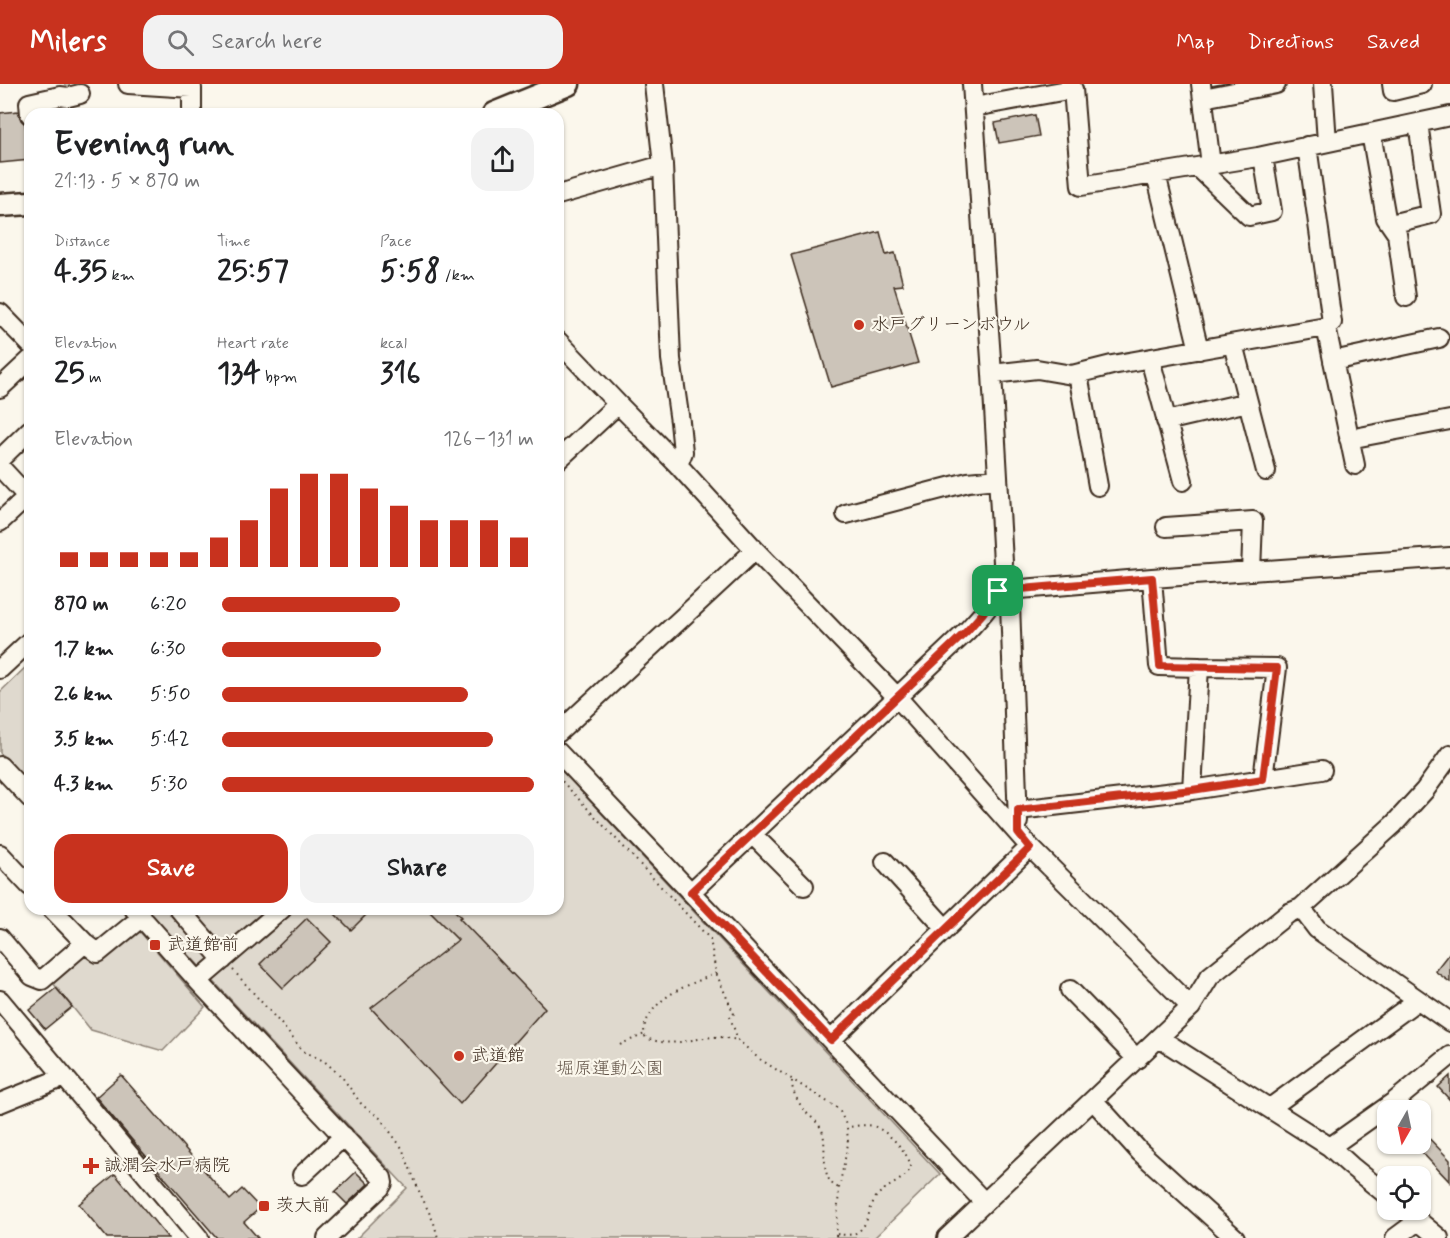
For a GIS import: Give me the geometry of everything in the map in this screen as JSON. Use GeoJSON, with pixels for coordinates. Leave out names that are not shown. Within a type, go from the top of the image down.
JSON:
{"type":"FeatureCollection","features":[{"type":"Feature","properties":{"kind":"main road"},"geometry":{"type":"LineString","coordinates":[[509,108],[568,84]]}},
{"type":"Feature","properties":{"kind":"main road"},"geometry":{"type":"LineString","coordinates":[[0,205],[24,203]]}},
{"type":"Feature","properties":{"kind":"street"},"geometry":{"type":"LineString","coordinates":[[128,84],[192,87],[192,108]]}},
{"type":"Feature","properties":{"kind":"street"},"geometry":{"type":"LineString","coordinates":[[654,84],[663,165],[671,359],[682,452],[678,465]]}},
{"type":"Feature","properties":{"kind":"street"},"geometry":{"type":"LineString","coordinates":[[691,892],[967,631],[998,591],[1003,562],[972,84]]}},
{"type":"Feature","properties":{"kind":"street"},"geometry":{"type":"LineString","coordinates":[[1263,156],[1272,211],[1249,216],[1205,166],[1202,91],[1276,84]]}},
{"type":"Feature","properties":{"kind":"street"},"geometry":{"type":"LineString","coordinates":[[1323,84],[1327,142]]}},
{"type":"Feature","properties":{"kind":"street"},"geometry":{"type":"LineString","coordinates":[[1392,84],[1393,91],[1422,84]]}},
{"type":"Feature","properties":{"kind":"street"},"geometry":{"type":"LineString","coordinates":[[974,107],[1073,89],[1081,186],[1263,156],[1450,116]]}},
{"type":"Feature","properties":{"kind":"street"},"geometry":{"type":"LineString","coordinates":[[29,108],[29,104],[58,90],[68,97],[80,94]]}},
{"type":"Feature","properties":{"kind":"street"},"geometry":{"type":"LineString","coordinates":[[1391,224],[1431,213],[1418,123]]}},
{"type":"Feature","properties":{"kind":"street"},"geometry":{"type":"LineString","coordinates":[[1371,133],[1386,218],[1397,234],[1407,297]]}},
{"type":"Feature","properties":{"kind":"street"},"geometry":{"type":"LineString","coordinates":[[992,374],[1037,369],[1072,375],[1112,365],[1326,327],[1332,322],[1307,146]]}},
{"type":"Feature","properties":{"kind":"street"},"geometry":{"type":"LineString","coordinates":[[564,193],[663,165]]}},
{"type":"Feature","properties":{"kind":"street"},"geometry":{"type":"LineString","coordinates":[[1156,174],[1199,350]]}},
{"type":"Feature","properties":{"kind":"street"},"geometry":{"type":"LineString","coordinates":[[0,314],[24,338]]}},
{"type":"Feature","properties":{"kind":"street"},"geometry":{"type":"LineString","coordinates":[[1326,327],[1355,465]]}},
{"type":"Feature","properties":{"kind":"street"},"geometry":{"type":"LineString","coordinates":[[1333,361],[1439,338]]}},
{"type":"Feature","properties":{"kind":"street"},"geometry":{"type":"LineString","coordinates":[[1233,344],[1266,471]]}},
{"type":"Feature","properties":{"kind":"street"},"geometry":{"type":"LineString","coordinates":[[564,347],[897,697],[1030,848],[1191,1007]]}},
{"type":"Feature","properties":{"kind":"street"},"geometry":{"type":"LineString","coordinates":[[1150,358],[1182,482]]}},
{"type":"Feature","properties":{"kind":"street"},"geometry":{"type":"LineString","coordinates":[[0,388],[24,366]]}},
{"type":"Feature","properties":{"kind":"street"},"geometry":{"type":"LineString","coordinates":[[1078,374],[1098,486]]}},
{"type":"Feature","properties":{"kind":"street"},"geometry":{"type":"LineString","coordinates":[[1166,421],[1248,402]]}},
{"type":"Feature","properties":{"kind":"street"},"geometry":{"type":"LineString","coordinates":[[564,454],[618,404]]}},
{"type":"Feature","properties":{"kind":"street"},"geometry":{"type":"LineString","coordinates":[[1350,439],[1450,420]]}},
{"type":"Feature","properties":{"kind":"street"},"geometry":{"type":"LineString","coordinates":[[0,459],[24,436]]}},
{"type":"Feature","properties":{"kind":"street"},"geometry":{"type":"LineString","coordinates":[[0,467],[24,490]]}},
{"type":"Feature","properties":{"kind":"street"},"geometry":{"type":"LineString","coordinates":[[846,514],[968,482],[998,479]]}},
{"type":"Feature","properties":{"kind":"street"},"geometry":{"type":"LineString","coordinates":[[0,522],[24,500]]}},
{"type":"Feature","properties":{"kind":"street"},"geometry":{"type":"LineString","coordinates":[[1166,527],[1253,521],[1251,571]]}},
{"type":"Feature","properties":{"kind":"street"},"geometry":{"type":"LineString","coordinates":[[564,727],[755,550]]}},
{"type":"Feature","properties":{"kind":"street"},"geometry":{"type":"LineString","coordinates":[[998,591],[1450,556]]}},
{"type":"Feature","properties":{"kind":"street"},"geometry":{"type":"LineString","coordinates":[[1152,578],[1160,666],[1277,668],[1263,779]]}},
{"type":"Feature","properties":{"kind":"street"},"geometry":{"type":"LineString","coordinates":[[998,591],[1010,604],[1018,833]]}},
{"type":"Feature","properties":{"kind":"street"},"geometry":{"type":"LineString","coordinates":[[0,669],[24,647]]}},
{"type":"Feature","properties":{"kind":"street"},"geometry":{"type":"LineString","coordinates":[[1192,790],[1199,667]]}},
{"type":"Feature","properties":{"kind":"street"},"geometry":{"type":"LineString","coordinates":[[947,1238],[1191,1007],[1210,976],[1289,913],[1301,908],[1394,824],[1425,790],[1450,756]]}},
{"type":"Feature","properties":{"kind":"street"},"geometry":{"type":"LineString","coordinates":[[564,758],[984,1202]]}},
{"type":"Feature","properties":{"kind":"street"},"geometry":{"type":"LineString","coordinates":[[0,766],[24,792]]}},
{"type":"Feature","properties":{"kind":"street"},"geometry":{"type":"LineString","coordinates":[[1018,810],[1192,790],[1323,770]]}},
{"type":"Feature","properties":{"kind":"street"},"geometry":{"type":"LineString","coordinates":[[752,834],[804,886]]}},
{"type":"Feature","properties":{"kind":"street"},"geometry":{"type":"LineString","coordinates":[[831,1040],[1030,848]]}},
{"type":"Feature","properties":{"kind":"street"},"geometry":{"type":"LineString","coordinates":[[0,854],[24,880]]}},
{"type":"Feature","properties":{"kind":"street"},"geometry":{"type":"LineString","coordinates":[[885,862],[946,929]]}},
{"type":"Feature","properties":{"kind":"street"},"geometry":{"type":"LineString","coordinates":[[1301,908],[1317,929],[1450,1022]]}},
{"type":"Feature","properties":{"kind":"street"},"geometry":{"type":"LineString","coordinates":[[58,915],[84,943],[98,953],[136,915]]}},
{"type":"Feature","properties":{"kind":"street"},"geometry":{"type":"LineString","coordinates":[[140,915],[198,981],[381,1176],[383,1183],[380,1188],[327,1238]]}},
{"type":"Feature","properties":{"kind":"street"},"geometry":{"type":"LineString","coordinates":[[184,915],[223,960]]}},
{"type":"Feature","properties":{"kind":"street"},"geometry":{"type":"LineString","coordinates":[[198,981],[275,915]]}},
{"type":"Feature","properties":{"kind":"street"},"geometry":{"type":"LineString","coordinates":[[0,938],[32,976],[42,980],[84,943]]}},
{"type":"Feature","properties":{"kind":"street"},"geometry":{"type":"LineString","coordinates":[[1070,990],[1137,1059]]}},
{"type":"Feature","properties":{"kind":"street"},"geometry":{"type":"LineString","coordinates":[[0,1000],[199,1238]]}},
{"type":"Feature","properties":{"kind":"street"},"geometry":{"type":"LineString","coordinates":[[1270,1108],[1418,1000]]}},
{"type":"Feature","properties":{"kind":"street"},"geometry":{"type":"LineString","coordinates":[[1159,1038],[1330,1147],[1377,1187]]}},
{"type":"Feature","properties":{"kind":"street"},"geometry":{"type":"LineString","coordinates":[[1330,1147],[1395,1101],[1450,1056]]}},
{"type":"Feature","properties":{"kind":"street"},"geometry":{"type":"LineString","coordinates":[[0,1103],[64,1077]]}},
{"type":"Feature","properties":{"kind":"street"},"geometry":{"type":"LineString","coordinates":[[1093,1100],[1140,1152],[1234,1238]]}},
{"type":"Feature","properties":{"kind":"street"},"geometry":{"type":"LineString","coordinates":[[302,1174],[344,1136]]}},
{"type":"Feature","properties":{"kind":"street"},"geometry":{"type":"LineString","coordinates":[[1395,1238],[1418,1221],[1439,1238]]}},
{"type":"Feature","properties":{"kind":"path"},"geometry":{"type":"LineString","coordinates":[[564,783],[710,939],[716,973],[734,1014],[730,1017],[738,1040],[758,1058],[839,1109],[848,1127],[848,1144],[839,1188],[837,1236],[858,1233],[865,1225],[872,1204],[877,1197],[883,1190],[905,1176],[911,1167],[910,1161],[900,1146],[880,1129],[871,1125],[848,1127]]}},
{"type":"Feature","properties":{"kind":"path"},"geometry":{"type":"LineString","coordinates":[[223,960],[303,1051],[324,1060],[342,1077],[362,1105],[380,1118],[402,1148],[434,1223],[438,1238]]}},
{"type":"Feature","properties":{"kind":"path"},"geometry":{"type":"LineString","coordinates":[[716,973],[662,999],[645,1022],[644,1034],[646,1038],[655,1042],[676,1044],[715,1037],[738,1040]]}},
{"type":"Feature","properties":{"kind":"path"},"geometry":{"type":"LineString","coordinates":[[620,1045],[644,1034]]}},
{"type":"Feature","properties":{"kind":"path"},"geometry":{"type":"LineString","coordinates":[[793,1080],[792,1086],[803,1109],[818,1124],[822,1132],[828,1179],[833,1186],[839,1188]]}},
{"type":"Feature","properties":{"kind":"green space"},"geometry":{"type":"Polygon","coordinates":[[[24,669],[24,779],[0,753],[0,692],[24,669]]]}},
{"type":"Feature","properties":{"kind":"green space","name":"堀原運動公園"},"geometry":{"type":"Polygon","coordinates":[[[564,773],[940,1174],[874,1238],[357,1238],[407,1188],[152,915],[564,915],[564,773]]]}},
{"type":"Feature","properties":{"kind":"green space"},"geometry":{"type":"Polygon","coordinates":[[[135,926],[205,1007],[163,1051],[91,1030],[49,978],[84,946],[98,956],[135,926]]]}},
{"type":"Feature","properties":{"kind":"building"},"geometry":{"type":"Polygon","coordinates":[[[18,111],[24,123],[24,161],[0,163],[0,113],[18,111]]]}},
{"type":"Feature","properties":{"kind":"building"},"geometry":{"type":"Polygon","coordinates":[[[1035,115],[1039,136],[999,143],[995,123],[1035,115]]]}},
{"type":"Feature","properties":{"kind":"building","name":"水戸グリーンボウル"},"geometry":{"type":"Polygon","coordinates":[[[880,232],[886,255],[895,253],[903,285],[894,286],[918,363],[831,387],[791,255],[880,232]]]}},
{"type":"Feature","properties":{"kind":"building"},"geometry":{"type":"Polygon","coordinates":[[[336,915],[366,915],[351,930],[336,915]]]}},
{"type":"Feature","properties":{"kind":"building","name":"武道館"},"geometry":{"type":"Polygon","coordinates":[[[433,915],[459,915],[461,917],[459,918],[545,1008],[460,1104],[371,1008],[458,940],[433,915]]]}},
{"type":"Feature","properties":{"kind":"building"},"geometry":{"type":"Polygon","coordinates":[[[307,918],[331,942],[283,988],[260,964],[307,918]]]}},
{"type":"Feature","properties":{"kind":"building"},"geometry":{"type":"Polygon","coordinates":[[[1450,952],[1450,982],[1435,971],[1450,952]]]}},
{"type":"Feature","properties":{"kind":"building"},"geometry":{"type":"Polygon","coordinates":[[[56,988],[72,1007],[45,1029],[29,1010],[56,988]]]}},
{"type":"Feature","properties":{"kind":"building"},"geometry":{"type":"Polygon","coordinates":[[[121,1075],[230,1200],[242,1189],[260,1208],[244,1222],[258,1238],[217,1238],[132,1140],[96,1097],[121,1075]]]}},
{"type":"Feature","properties":{"kind":"building"},"geometry":{"type":"Polygon","coordinates":[[[1450,1076],[1450,1100],[1438,1087],[1450,1076]]]}},
{"type":"Feature","properties":{"kind":"building"},"geometry":{"type":"Polygon","coordinates":[[[1431,1140],[1450,1160],[1450,1182],[1423,1154],[1431,1154],[1431,1140]]]}},
{"type":"Feature","properties":{"kind":"building"},"geometry":{"type":"Polygon","coordinates":[[[356,1172],[368,1184],[347,1204],[335,1192],[356,1172]]]}},
{"type":"Feature","properties":{"kind":"building"},"geometry":{"type":"Polygon","coordinates":[[[115,1174],[168,1238],[107,1238],[79,1204],[115,1174]]]}},
{"type":"Feature","properties":{"kind":"place","name":"水戸グリーンボウル"},"geometry":{"type":"Point","coordinates":[859,325]}},
{"type":"Feature","properties":{"kind":"place","name":"武道館前"},"geometry":{"type":"Point","coordinates":[155,945]}},
{"type":"Feature","properties":{"kind":"place","name":"武道館"},"geometry":{"type":"Point","coordinates":[459,1056]}},
{"type":"Feature","properties":{"kind":"place","name":"誠潤会水戸病院"},"geometry":{"type":"Point","coordinates":[91,1166]}},
{"type":"Feature","properties":{"kind":"place","name":"茨大前"},"geometry":{"type":"Point","coordinates":[264,1206]}},
{"type":"Feature","properties":{"kind":"route"},"geometry":{"type":"LineString","coordinates":[[1152,578],[1160,666],[1277,668],[1263,779],[1192,790],[1018,810],[1018,833],[1030,848],[831,1040],[691,892],[967,631],[992,602],[998,591],[1152,578]]}}]}
